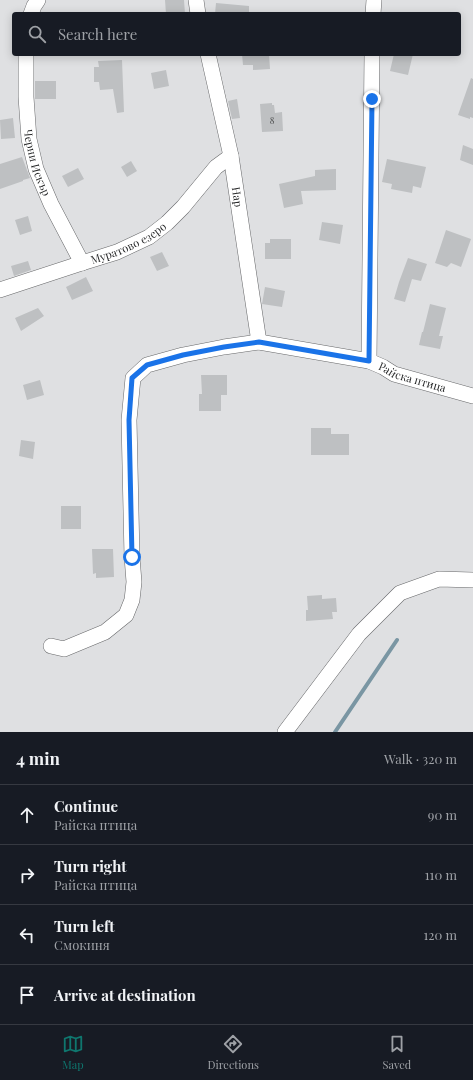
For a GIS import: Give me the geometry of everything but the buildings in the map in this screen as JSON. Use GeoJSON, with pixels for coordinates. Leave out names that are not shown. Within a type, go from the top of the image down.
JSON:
{"type":"FeatureCollection","features":[{"type":"Feature","properties":{"kind":"street"},"geometry":{"type":"LineString","coordinates":[[32,12],[38,0]]}},
{"type":"Feature","properties":{"kind":"street"},"geometry":{"type":"LineString","coordinates":[[196,0],[198,12]]}},
{"type":"Feature","properties":{"kind":"street"},"geometry":{"type":"LineString","coordinates":[[373,12],[374,0]]}},
{"type":"Feature","properties":{"kind":"street","name":"Черни Искър"},"geometry":{"type":"LineString","coordinates":[[26,56],[26,97],[29,139],[36,169],[50,204],[82,263]]}},
{"type":"Feature","properties":{"kind":"street","name":"Нар"},"geometry":{"type":"LineString","coordinates":[[208,56],[231,156],[259,342]]}},
{"type":"Feature","properties":{"kind":"street"},"geometry":{"type":"LineString","coordinates":[[369,361],[372,56]]}},
{"type":"Feature","properties":{"kind":"street","name":"Муратово езеро"},"geometry":{"type":"LineString","coordinates":[[0,290],[117,252],[149,237],[167,223],[183,207],[216,167],[231,156]]}},
{"type":"Feature","properties":{"kind":"street","name":"Райска птица"},"geometry":{"type":"LineString","coordinates":[[51,646],[64,650],[105,632],[126,615],[132,600],[134,582],[132,557],[129,420],[132,378],[147,365],[183,355],[259,342],[369,361],[394,374],[473,396]]}},
{"type":"Feature","properties":{"kind":"street"},"geometry":{"type":"LineString","coordinates":[[285,732],[359,634],[400,593],[439,579],[473,580]]}},
{"type":"Feature","properties":{"kind":"waterway"},"geometry":{"type":"LineString","coordinates":[[335,732],[397,640]]}},
{"type":"Feature","properties":{"kind":"route"},"geometry":{"type":"LineString","coordinates":[[132,557],[129,420],[132,378],[147,365],[183,355],[259,342],[369,361],[372,99]]}}]}
